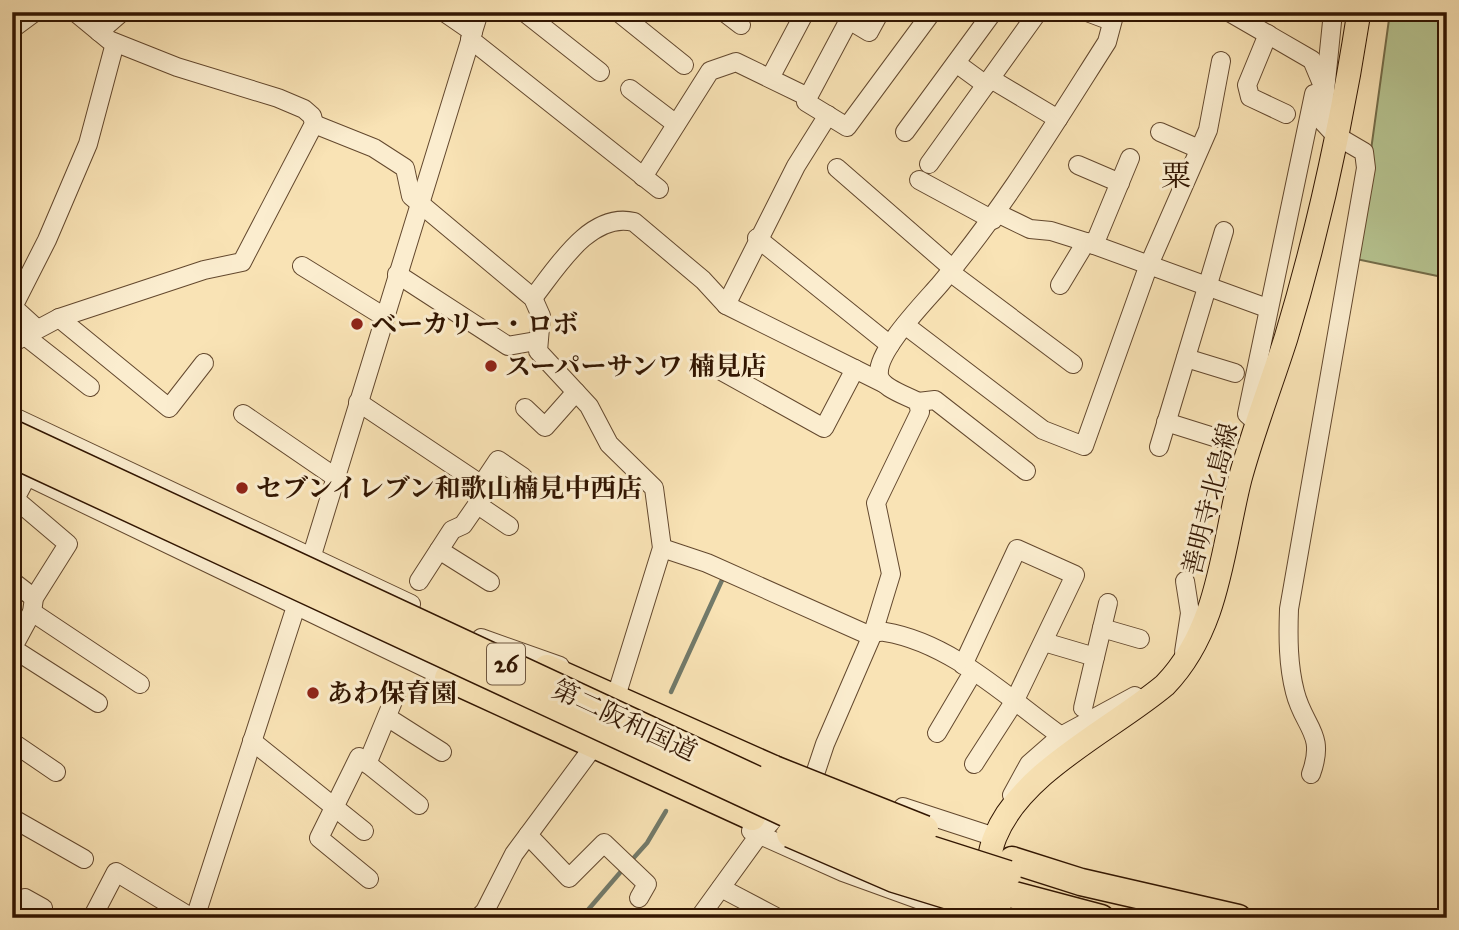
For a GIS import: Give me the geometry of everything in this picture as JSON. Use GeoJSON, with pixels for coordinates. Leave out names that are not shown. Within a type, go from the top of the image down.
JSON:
{"type":"FeatureCollection","features":[{"type":"Feature","properties":{"kind":"highway","name":"第二阪和国道"},"geometry":{"type":"LineString","coordinates":[[12,433],[804,802],[908,842],[999,891]]}},
{"type":"Feature","properties":{"kind":"highway","name":"第二阪和国道"},"geometry":{"type":"LineString","coordinates":[[12,454],[687,770],[872,848],[999,891],[1077,895],[1182,918]]}},
{"type":"Feature","properties":{"kind":"highway","name":"26"},"geometry":{"type":"LineString","coordinates":[[492,643],[774,769],[960,843],[999,891],[1029,918]]}},
{"type":"Feature","properties":{"kind":"highway","name":"26"},"geometry":{"type":"LineString","coordinates":[[448,678],[755,826],[894,878],[999,891]]}},
{"type":"Feature","properties":{"kind":"highway","name":"第二阪和国道"},"geometry":{"type":"LineString","coordinates":[[1077,895],[1101,918]]}},
{"type":"Feature","properties":{"kind":"highway","name":"26"},"geometry":{"type":"LineString","coordinates":[[1077,895],[1238,918]]}},
{"type":"Feature","properties":{"kind":"main road","name":"善明寺北島線"},"geometry":{"type":"LineString","coordinates":[[999,891],[995,837],[1016,804],[1042,775],[1173,677],[1202,627],[1218,583],[1240,480],[1286,336],[1335,135],[1359,12]]}},
{"type":"Feature","properties":{"kind":"street"},"geometry":{"type":"LineString","coordinates":[[12,29],[35,12]]}},
{"type":"Feature","properties":{"kind":"street"},"geometry":{"type":"LineString","coordinates":[[25,336],[59,318],[204,270],[242,262],[314,124],[312,116],[304,109],[278,98],[177,67],[116,43],[75,12]]}},
{"type":"Feature","properties":{"kind":"street"},"geometry":{"type":"LineString","coordinates":[[99,32],[122,12]]}},
{"type":"Feature","properties":{"kind":"street"},"geometry":{"type":"LineString","coordinates":[[444,12],[476,23],[659,189]]}},
{"type":"Feature","properties":{"kind":"street"},"geometry":{"type":"LineString","coordinates":[[524,12],[600,72]]}},
{"type":"Feature","properties":{"kind":"street"},"geometry":{"type":"LineString","coordinates":[[618,12],[684,65]]}},
{"type":"Feature","properties":{"kind":"street"},"geometry":{"type":"LineString","coordinates":[[724,12],[741,25]]}},
{"type":"Feature","properties":{"kind":"street"},"geometry":{"type":"LineString","coordinates":[[770,78],[805,12]]}},
{"type":"Feature","properties":{"kind":"street"},"geometry":{"type":"LineString","coordinates":[[880,12],[869,32],[849,20],[806,102],[847,127],[932,12]]}},
{"type":"Feature","properties":{"kind":"street"},"geometry":{"type":"LineString","coordinates":[[905,132],[993,12]]}},
{"type":"Feature","properties":{"kind":"street"},"geometry":{"type":"LineString","coordinates":[[929,164],[1038,12]]}},
{"type":"Feature","properties":{"kind":"street"},"geometry":{"type":"LineString","coordinates":[[883,383],[879,375],[890,345],[909,328],[999,216],[1107,41],[1113,17],[1087,12]]}},
{"type":"Feature","properties":{"kind":"street"},"geometry":{"type":"LineString","coordinates":[[1229,12],[1312,60],[1325,91]]}},
{"type":"Feature","properties":{"kind":"street"},"geometry":{"type":"LineString","coordinates":[[1311,774],[1318,754],[1317,742],[1295,694],[1288,644],[1289,609],[1366,168],[1364,152],[1335,135],[1322,121],[1333,12]]}},
{"type":"Feature","properties":{"kind":"street"},"geometry":{"type":"LineString","coordinates":[[92,918],[116,872],[194,918],[312,557],[383,316],[476,23]]}},
{"type":"Feature","properties":{"kind":"street"},"geometry":{"type":"LineString","coordinates":[[1268,34],[1247,85],[1250,97],[1286,114]]}},
{"type":"Feature","properties":{"kind":"street"},"geometry":{"type":"LineString","coordinates":[[90,387],[25,336],[13,307],[18,277],[47,240],[88,144],[116,43]]}},
{"type":"Feature","properties":{"kind":"street"},"geometry":{"type":"LineString","coordinates":[[909,328],[1043,430],[1084,446],[1148,267],[1208,130],[1221,61]]}},
{"type":"Feature","properties":{"kind":"street"},"geometry":{"type":"LineString","coordinates":[[643,177],[710,71],[736,62],[808,97]]}},
{"type":"Feature","properties":{"kind":"street"},"geometry":{"type":"LineString","coordinates":[[956,63],[1058,119]]}},
{"type":"Feature","properties":{"kind":"street"},"geometry":{"type":"LineString","coordinates":[[630,89],[676,124]]}},
{"type":"Feature","properties":{"kind":"street"},"geometry":{"type":"LineString","coordinates":[[1257,423],[1247,414],[1267,308],[1314,94],[1325,91]]}},
{"type":"Feature","properties":{"kind":"street"},"geometry":{"type":"LineString","coordinates":[[726,305],[757,238],[796,166],[828,116]]}},
{"type":"Feature","properties":{"kind":"street"},"geometry":{"type":"LineString","coordinates":[[314,124],[374,148],[405,168],[408,188],[419,202],[533,298],[541,316],[536,341],[538,351],[590,405],[609,444],[654,488],[662,548],[618,690]]}},
{"type":"Feature","properties":{"kind":"street"},"geometry":{"type":"LineString","coordinates":[[1160,132],[1199,149]]}},
{"type":"Feature","properties":{"kind":"street"},"geometry":{"type":"LineString","coordinates":[[1060,285],[1090,244],[1130,158]]}},
{"type":"Feature","properties":{"kind":"street"},"geometry":{"type":"LineString","coordinates":[[1078,165],[1120,183]]}},
{"type":"Feature","properties":{"kind":"street"},"geometry":{"type":"LineString","coordinates":[[837,169],[953,273],[1073,364]]}},
{"type":"Feature","properties":{"kind":"street"},"geometry":{"type":"LineString","coordinates":[[919,180],[1030,229],[1051,231],[1090,244],[1267,308]]}},
{"type":"Feature","properties":{"kind":"street"},"geometry":{"type":"LineString","coordinates":[[533,298],[563,259],[595,230],[618,220],[634,222],[703,280],[726,305],[922,401],[935,400],[1026,471]]}},
{"type":"Feature","properties":{"kind":"street"},"geometry":{"type":"LineString","coordinates":[[1159,447],[1224,231]]}},
{"type":"Feature","properties":{"kind":"street"},"geometry":{"type":"LineString","coordinates":[[757,238],[890,345]]}},
{"type":"Feature","properties":{"kind":"street"},"geometry":{"type":"LineString","coordinates":[[302,266],[383,316]]}},
{"type":"Feature","properties":{"kind":"street"},"geometry":{"type":"LineString","coordinates":[[397,274],[508,346],[536,341]]}},
{"type":"Feature","properties":{"kind":"street"},"geometry":{"type":"LineString","coordinates":[[59,318],[169,408],[204,363]]}},
{"type":"Feature","properties":{"kind":"street"},"geometry":{"type":"LineString","coordinates":[[1186,358],[1235,373]]}},
{"type":"Feature","properties":{"kind":"street"},"geometry":{"type":"LineString","coordinates":[[707,363],[824,428],[855,369]]}},
{"type":"Feature","properties":{"kind":"street"},"geometry":{"type":"LineString","coordinates":[[525,408],[545,427],[576,392]]}},
{"type":"Feature","properties":{"kind":"street"},"geometry":{"type":"LineString","coordinates":[[699,918],[725,890],[755,826],[815,774],[891,574],[877,510],[920,412],[922,401]]}},
{"type":"Feature","properties":{"kind":"street"},"geometry":{"type":"LineString","coordinates":[[358,402],[488,489],[463,525],[452,530],[419,581]]}},
{"type":"Feature","properties":{"kind":"street"},"geometry":{"type":"LineString","coordinates":[[243,414],[335,477]]}},
{"type":"Feature","properties":{"kind":"street"},"geometry":{"type":"LineString","coordinates":[[12,416],[492,643],[548,661],[877,799],[995,837]]}},
{"type":"Feature","properties":{"kind":"street"},"geometry":{"type":"LineString","coordinates":[[1167,422],[1217,438]]}},
{"type":"Feature","properties":{"kind":"street"},"geometry":{"type":"LineString","coordinates":[[482,484],[498,460],[523,477]]}},
{"type":"Feature","properties":{"kind":"street"},"geometry":{"type":"LineString","coordinates":[[98,703],[12,649],[33,605],[68,544],[14,498],[20,473],[448,678],[587,754],[755,826],[843,872],[971,918]]}},
{"type":"Feature","properties":{"kind":"street"},"geometry":{"type":"LineString","coordinates":[[478,505],[509,526]]}},
{"type":"Feature","properties":{"kind":"street"},"geometry":{"type":"LineString","coordinates":[[662,548],[707,563],[869,633],[884,631],[922,644],[968,668],[1062,736]]}},
{"type":"Feature","properties":{"kind":"street"},"geometry":{"type":"LineString","coordinates":[[937,733],[968,668],[1017,549],[1075,575],[1013,702],[974,764]]}},
{"type":"Feature","properties":{"kind":"street"},"geometry":{"type":"LineString","coordinates":[[439,550],[490,582]]}},
{"type":"Feature","properties":{"kind":"street"},"geometry":{"type":"LineString","coordinates":[[12,581],[33,605],[140,684]]}},
{"type":"Feature","properties":{"kind":"street"},"geometry":{"type":"LineString","coordinates":[[1016,804],[1012,795],[1029,764],[1062,736],[1173,677],[1190,613],[1185,581]]}},
{"type":"Feature","properties":{"kind":"street"},"geometry":{"type":"LineString","coordinates":[[1083,708],[1108,603]]}},
{"type":"Feature","properties":{"kind":"street"},"geometry":{"type":"LineString","coordinates":[[1102,628],[1140,639]]}},
{"type":"Feature","properties":{"kind":"street"},"geometry":{"type":"LineString","coordinates":[[1044,642],[1095,657]]}},
{"type":"Feature","properties":{"kind":"street"},"geometry":{"type":"LineString","coordinates":[[367,764],[396,694]]}},
{"type":"Feature","properties":{"kind":"street"},"geometry":{"type":"LineString","coordinates":[[387,716],[442,752]]}},
{"type":"Feature","properties":{"kind":"street"},"geometry":{"type":"LineString","coordinates":[[252,741],[364,831]]}},
{"type":"Feature","properties":{"kind":"street"},"geometry":{"type":"LineString","coordinates":[[12,742],[56,772]]}},
{"type":"Feature","properties":{"kind":"street"},"geometry":{"type":"LineString","coordinates":[[485,916],[502,874],[587,754]]}},
{"type":"Feature","properties":{"kind":"street"},"geometry":{"type":"LineString","coordinates":[[369,879],[318,838],[359,757],[419,805]]}},
{"type":"Feature","properties":{"kind":"street"},"geometry":{"type":"LineString","coordinates":[[12,818],[84,859]]}},
{"type":"Feature","properties":{"kind":"street"},"geometry":{"type":"LineString","coordinates":[[528,835],[569,878],[604,843],[647,884],[639,898]]}},
{"type":"Feature","properties":{"kind":"street"},"geometry":{"type":"LineString","coordinates":[[725,890],[778,918]]}},
{"type":"Feature","properties":{"kind":"street"},"geometry":{"type":"LineString","coordinates":[[12,918],[25,898],[43,908]]}},
{"type":"Feature","properties":{"kind":"green space"},"geometry":{"type":"Polygon","coordinates":[[[1390,12],[1447,12],[1447,278],[1356,259],[1390,12]]]}},
{"type":"Feature","properties":{"kind":"waterway"},"geometry":{"type":"LineString","coordinates":[[671,692],[723,578]]}},
{"type":"Feature","properties":{"kind":"waterway"},"geometry":{"type":"LineString","coordinates":[[630,862],[647,843],[666,811]]}},
{"type":"Feature","properties":{"kind":"waterway"},"geometry":{"type":"LineString","coordinates":[[581,918],[624,868]]}},
{"type":"Feature","properties":{"kind":"place","name":"ベーカリー・ロボ"},"geometry":{"type":"Point","coordinates":[357,324]}},
{"type":"Feature","properties":{"kind":"place","name":"スーパーサンワ 楠見店"},"geometry":{"type":"Point","coordinates":[491,366]}},
{"type":"Feature","properties":{"kind":"place","name":"セブンイレブン和歌山楠見中西店"},"geometry":{"type":"Point","coordinates":[242,488]}},
{"type":"Feature","properties":{"kind":"place","name":"あわ保育園"},"geometry":{"type":"Point","coordinates":[313,693]}},
{"type":"Feature","properties":{"kind":"district","name":"粟"},"geometry":{"type":"Point","coordinates":[1176,176]}}]}
